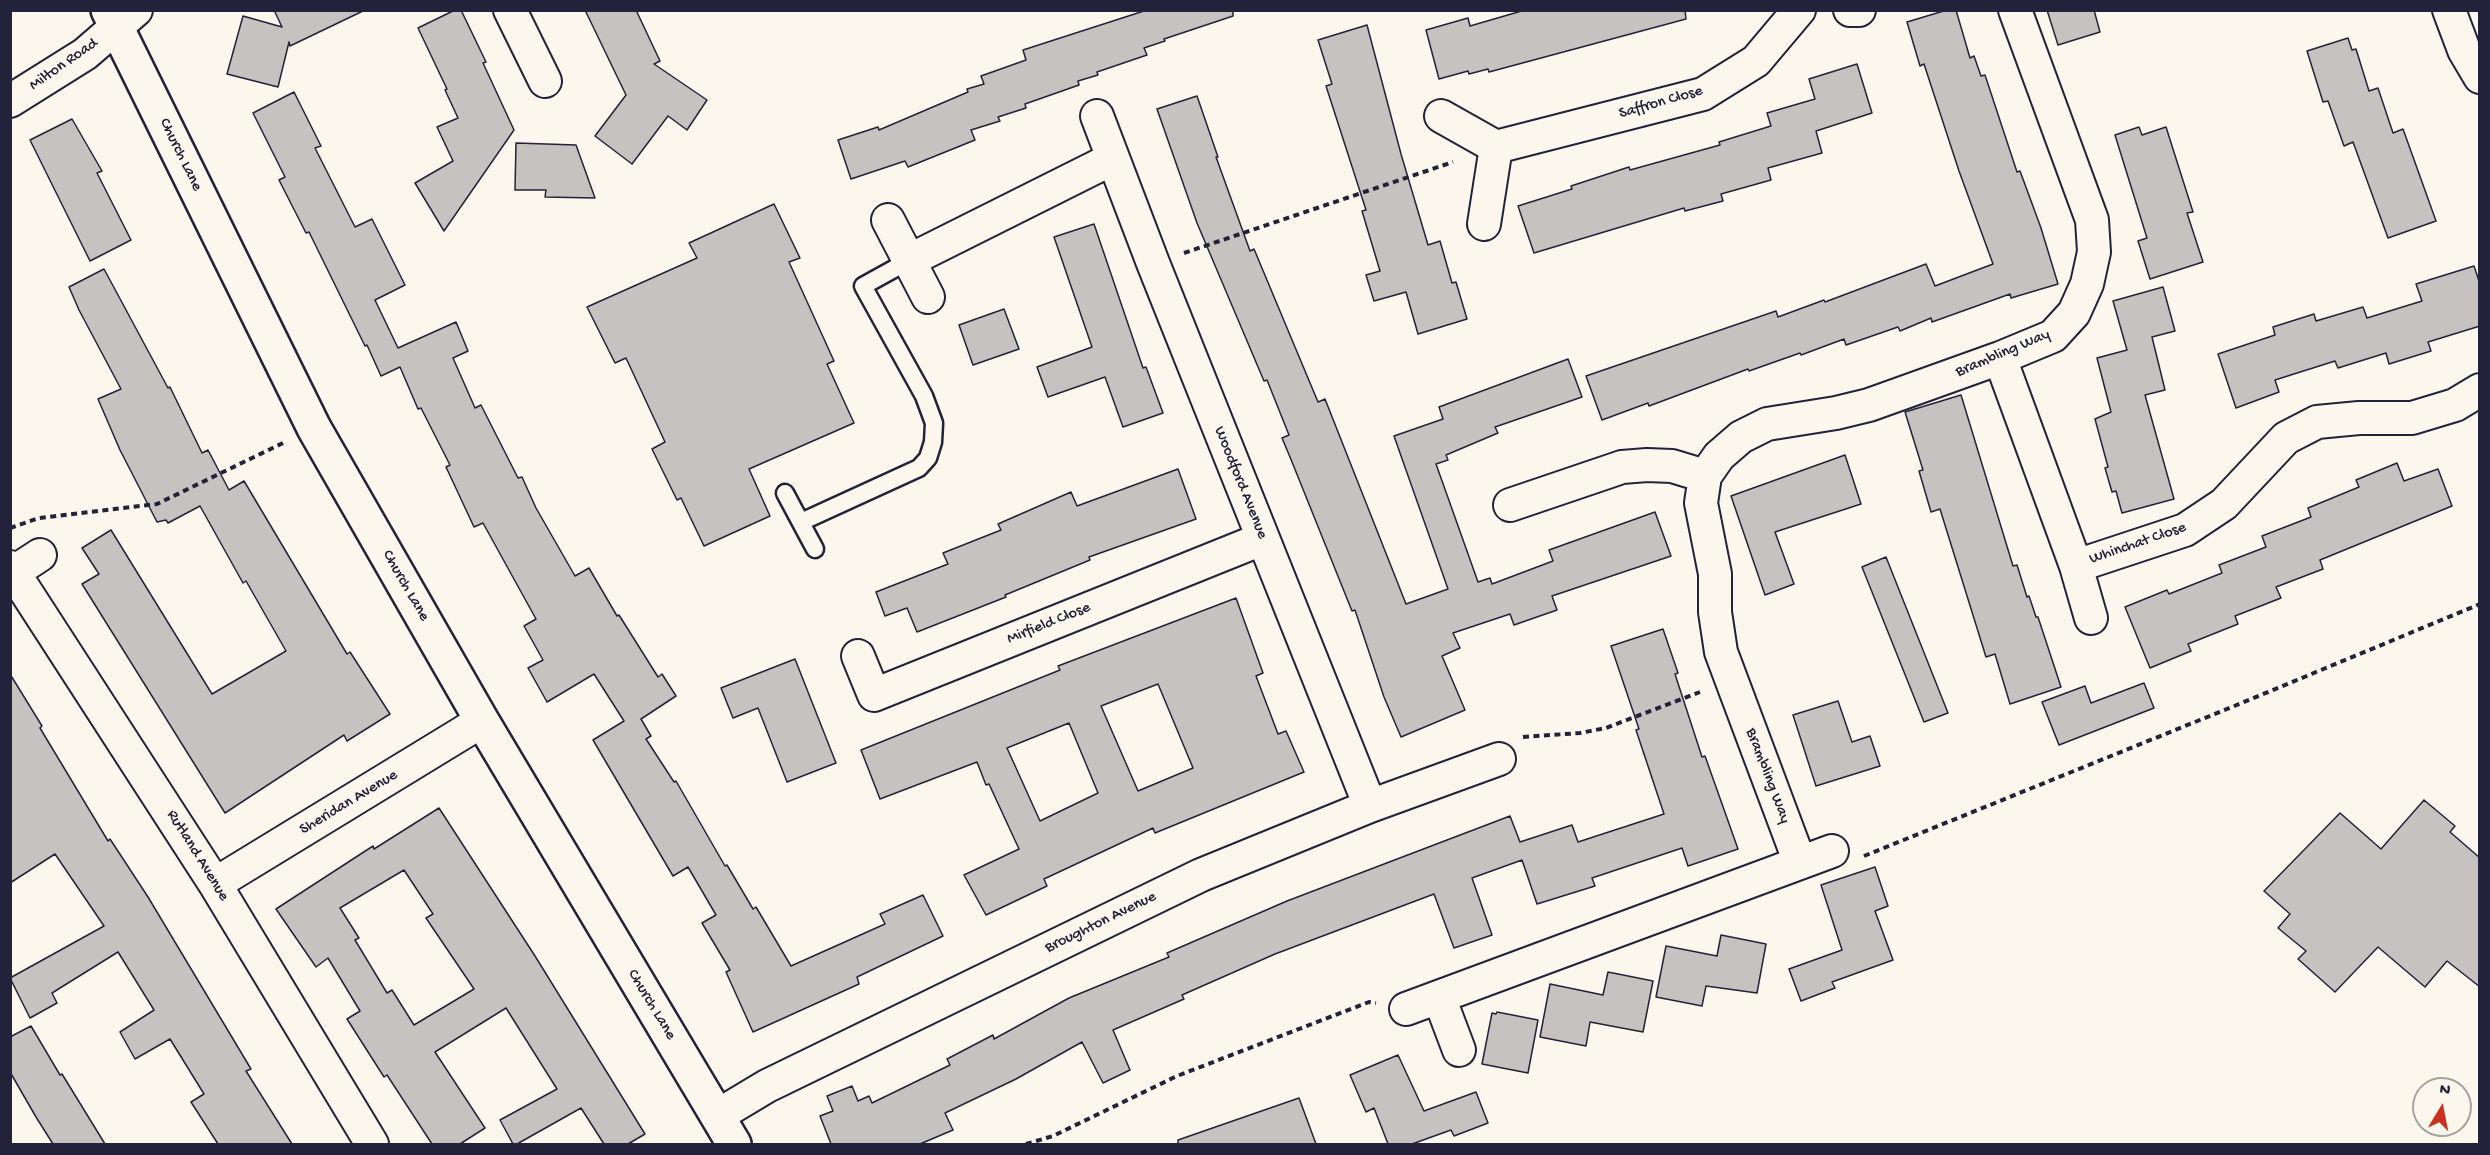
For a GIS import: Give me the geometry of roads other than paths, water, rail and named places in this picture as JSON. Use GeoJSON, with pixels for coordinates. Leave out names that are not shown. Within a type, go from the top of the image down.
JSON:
{"type":"FeatureCollection","features":[{"type":"Feature","properties":{"kind":"main road","name":"Church Lane"},"geometry":{"type":"LineString","coordinates":[[120,16],[314,428],[482,722],[734,1144]]}},
{"type":"Feature","properties":{"kind":"street"},"geometry":{"type":"LineString","coordinates":[[510,10],[545,81]]}},
{"type":"Feature","properties":{"kind":"street","name":"Saffron Close"},"geometry":{"type":"LineString","coordinates":[[1496,147],[1703,94],[1756,61],[1799,10]]}},
{"type":"Feature","properties":{"kind":"street"},"geometry":{"type":"LineString","coordinates":[[1850,10],[1859,10]]}},
{"type":"Feature","properties":{"kind":"street","name":"Brambling Way"},"geometry":{"type":"LineString","coordinates":[[1800,863],[1721,652],[1715,612],[1715,574],[1701,503],[1705,476],[1719,456],[1741,437],[1767,424],[1836,413],[1869,405],[2000,358],[2053,336],[2074,313],[2086,284],[2094,252],[2092,220],[2015,10]]}},
{"type":"Feature","properties":{"kind":"street"},"geometry":{"type":"LineString","coordinates":[[2449,10],[2464,50],[2480,78]]}},
{"type":"Feature","properties":{"kind":"street","name":"Milton Road"},"geometry":{"type":"LineString","coordinates":[[10,101],[85,54],[120,16]]}},
{"type":"Feature","properties":{"kind":"street","name":"Woodford Avenue"},"geometry":{"type":"LineString","coordinates":[[1097,116],[1153,263],[1370,806]]}},
{"type":"Feature","properties":{"kind":"street"},"geometry":{"type":"LineString","coordinates":[[1441,116],[1496,147],[1484,224]]}},
{"type":"Feature","properties":{"kind":"street"},"geometry":{"type":"LineString","coordinates":[[910,260],[1112,159]]}},
{"type":"Feature","properties":{"kind":"street"},"geometry":{"type":"LineString","coordinates":[[888,220],[928,297]]}},
{"type":"Feature","properties":{"kind":"street","name":"Whinchat Close"},"geometry":{"type":"LineString","coordinates":[[2000,358],[2076,566],[2091,618]]}},
{"type":"Feature","properties":{"kind":"street","name":"Whinchat Close"},"geometry":{"type":"LineString","coordinates":[[2076,566],[2185,530],[2224,504],[2286,438],[2317,422],[2359,418],[2412,418],[2455,405],[2480,390]]}},
{"type":"Feature","properties":{"kind":"street"},"geometry":{"type":"LineString","coordinates":[[1510,505],[1622,467],[1672,466],[1705,476]]}},
{"type":"Feature","properties":{"kind":"street","name":"Mirfield Close"},"geometry":{"type":"LineString","coordinates":[[858,656],[874,695],[1262,538]]}},
{"type":"Feature","properties":{"kind":"street","name":"Rutland Avenue"},"geometry":{"type":"LineString","coordinates":[[40,555],[12,569],[215,884],[372,1144]]}},
{"type":"Feature","properties":{"kind":"street","name":"Sheridan Avenue"},"geometry":{"type":"LineString","coordinates":[[215,884],[482,722]]}},
{"type":"Feature","properties":{"kind":"street","name":"Broughton Avenue"},"geometry":{"type":"LineString","coordinates":[[717,1116],[767,1086],[1201,875],[1370,806],[1499,759]]}},
{"type":"Feature","properties":{"kind":"street"},"geometry":{"type":"LineString","coordinates":[[1406,1009],[1832,852]]}},
{"type":"Feature","properties":{"kind":"street"},"geometry":{"type":"LineString","coordinates":[[1439,997],[1459,1050]]}},
{"type":"Feature","properties":{"kind":"lane"},"geometry":{"type":"LineString","coordinates":[[801,522],[919,468],[928,458],[933,442],[934,423],[924,396],[863,286],[910,260]]}},
{"type":"Feature","properties":{"kind":"lane"},"geometry":{"type":"LineString","coordinates":[[785,492],[815,549]]}}]}
